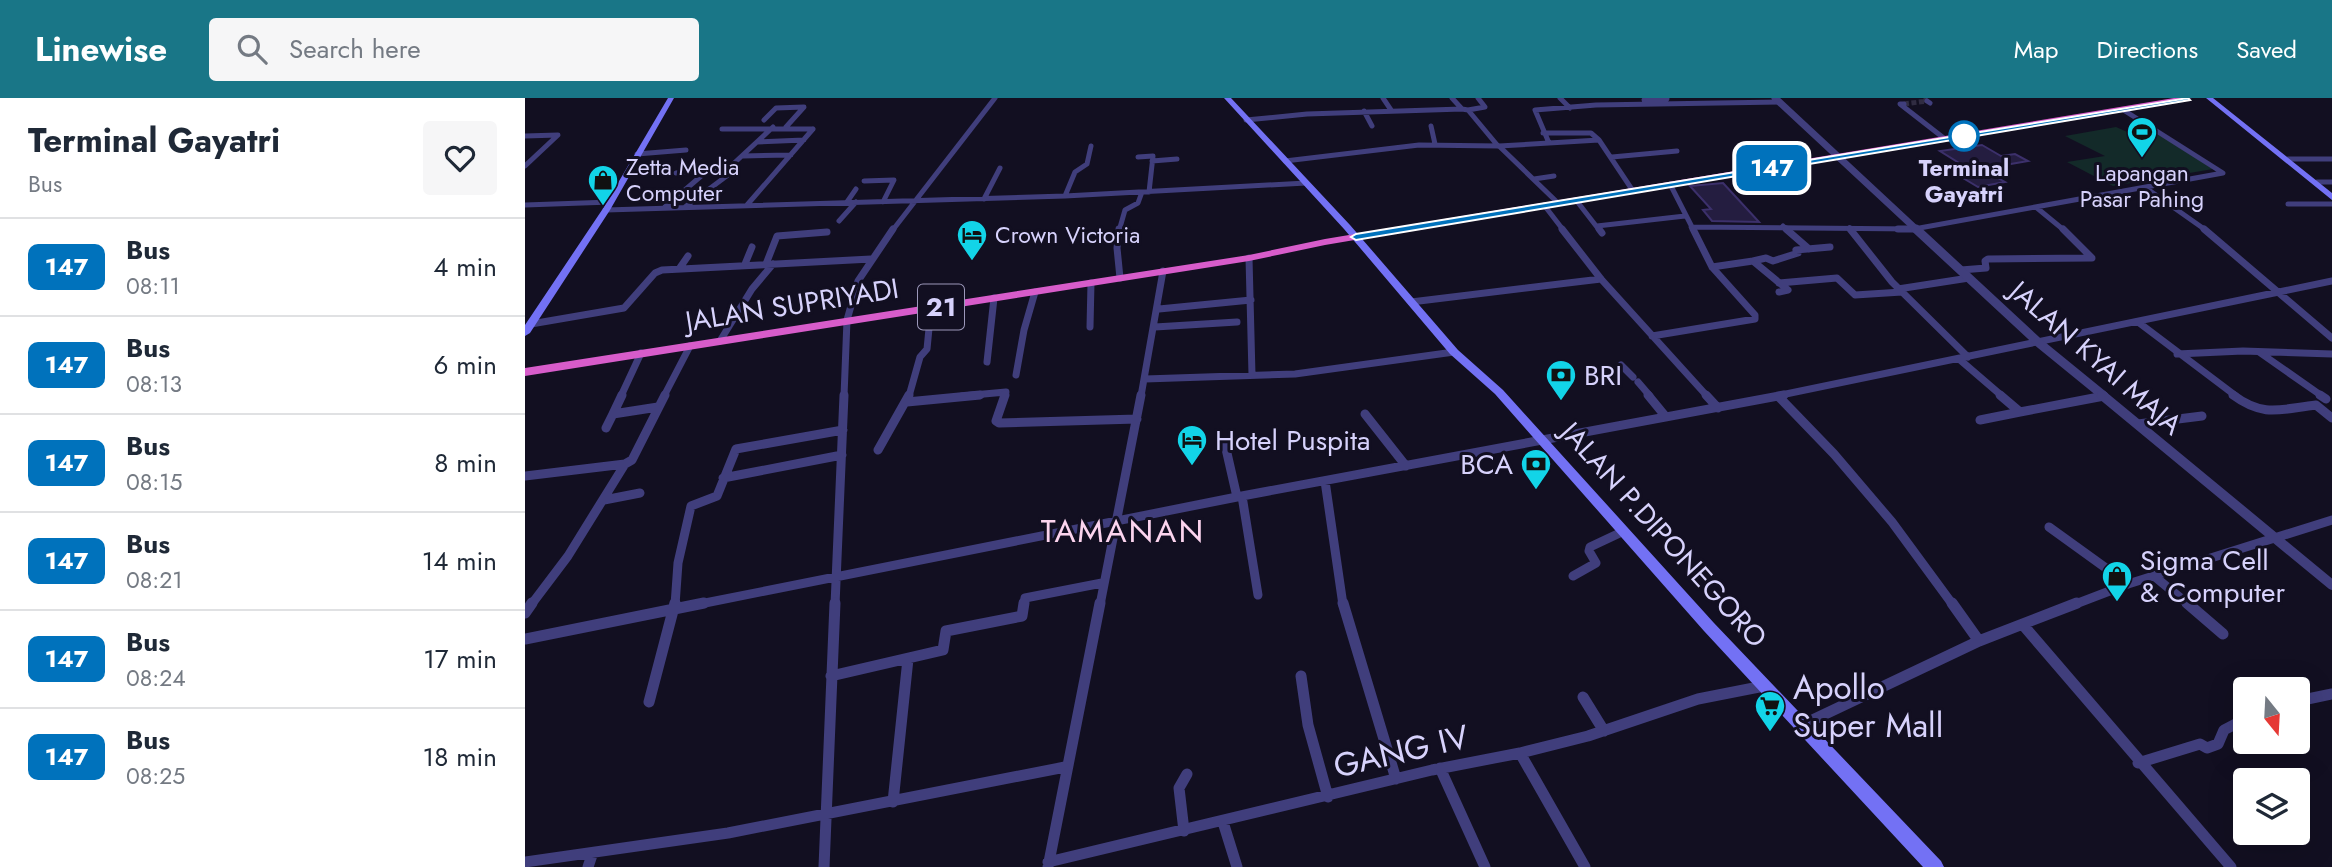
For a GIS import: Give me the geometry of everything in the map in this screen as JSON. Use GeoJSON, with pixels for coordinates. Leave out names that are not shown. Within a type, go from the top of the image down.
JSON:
{"type":"FeatureCollection","features":[{"type":"Feature","properties":{"kind":"highway","name":"21"},"geometry":{"type":"LineString","coordinates":[[1356,237],[2125,111],[2188,98]]}},
{"type":"Feature","properties":{"kind":"highway","name":"JALAN SUPRIYADI"},"geometry":{"type":"LineString","coordinates":[[525,372],[1249,258],[1356,237]]}},
{"type":"Feature","properties":{"kind":"main road"},"geometry":{"type":"LineString","coordinates":[[528,328],[609,206],[671,98]]}},
{"type":"Feature","properties":{"kind":"main road"},"geometry":{"type":"LineString","coordinates":[[1227,98],[1356,237]]}},
{"type":"Feature","properties":{"kind":"main road"},"geometry":{"type":"LineString","coordinates":[[2209,98],[2317,182],[2332,197]]}},
{"type":"Feature","properties":{"kind":"main road","name":"JALAN P.DIPONEGORO"},"geometry":{"type":"LineString","coordinates":[[1356,237],[1454,352],[1499,392],[1543,439],[1764,686],[1935,867]]}},
{"type":"Feature","properties":{"kind":"street"},"geometry":{"type":"LineString","coordinates":[[824,867],[847,320],[859,281],[871,259],[995,98]]}},
{"type":"Feature","properties":{"kind":"street"},"geometry":{"type":"LineString","coordinates":[[1384,98],[1391,110]]}},
{"type":"Feature","properties":{"kind":"street"},"geometry":{"type":"LineString","coordinates":[[1452,98],[1558,203]]}},
{"type":"Feature","properties":{"kind":"street"},"geometry":{"type":"LineString","coordinates":[[1246,120],[1364,111],[1486,107],[1478,98]]}},
{"type":"Feature","properties":{"kind":"street"},"geometry":{"type":"LineString","coordinates":[[1560,98],[1570,108]]}},
{"type":"Feature","properties":{"kind":"street"},"geometry":{"type":"LineString","coordinates":[[1620,98],[1625,102],[1667,98],[1672,105]]}},
{"type":"Feature","properties":{"kind":"street"},"geometry":{"type":"LineString","coordinates":[[1549,143],[1535,110],[1778,100]]}},
{"type":"Feature","properties":{"kind":"street","name":"JALAN KYAI MAJA"},"geometry":{"type":"LineString","coordinates":[[1778,100],[2039,343],[2332,585]]}},
{"type":"Feature","properties":{"kind":"street"},"geometry":{"type":"LineString","coordinates":[[1904,104],[1900,104],[1945,139]]}},
{"type":"Feature","properties":{"kind":"street"},"geometry":{"type":"LineString","coordinates":[[764,120],[776,108],[804,107],[786,127]]}},
{"type":"Feature","properties":{"kind":"street"},"geometry":{"type":"LineString","coordinates":[[1364,111],[1372,126]]}},
{"type":"Feature","properties":{"kind":"street"},"geometry":{"type":"LineString","coordinates":[[1691,227],[1914,229],[2223,173],[2125,111]]}},
{"type":"Feature","properties":{"kind":"street"},"geometry":{"type":"LineString","coordinates":[[1431,126],[1436,135],[1435,144]]}},
{"type":"Feature","properties":{"kind":"street"},"geometry":{"type":"LineString","coordinates":[[676,173],[729,167],[773,127]]}},
{"type":"Feature","properties":{"kind":"street"},"geometry":{"type":"LineString","coordinates":[[722,129],[813,128],[747,205]]}},
{"type":"Feature","properties":{"kind":"street"},"geometry":{"type":"LineString","coordinates":[[1543,133],[1591,132],[1612,157],[1633,191]]}},
{"type":"Feature","properties":{"kind":"street"},"geometry":{"type":"LineString","coordinates":[[525,136],[558,135],[525,166]]}},
{"type":"Feature","properties":{"kind":"street"},"geometry":{"type":"LineString","coordinates":[[757,142],[804,140]]}},
{"type":"Feature","properties":{"kind":"street"},"geometry":{"type":"LineString","coordinates":[[1285,161],[1435,144],[1498,146],[1599,140]]}},
{"type":"Feature","properties":{"kind":"street"},"geometry":{"type":"LineString","coordinates":[[1065,196],[1075,172],[1087,164],[1091,146]]}},
{"type":"Feature","properties":{"kind":"street"},"geometry":{"type":"LineString","coordinates":[[638,154],[686,150]]}},
{"type":"Feature","properties":{"kind":"street"},"geometry":{"type":"LineString","coordinates":[[1612,157],[1677,151]]}},
{"type":"Feature","properties":{"kind":"street"},"geometry":{"type":"LineString","coordinates":[[743,156],[791,155]]}},
{"type":"Feature","properties":{"kind":"street"},"geometry":{"type":"LineString","coordinates":[[1120,278],[1117,248],[1120,222],[1125,210],[1137,203],[1145,192],[1153,156],[1138,157]]}},
{"type":"Feature","properties":{"kind":"street"},"geometry":{"type":"LineString","coordinates":[[1152,161],[1177,159]]}},
{"type":"Feature","properties":{"kind":"street"},"geometry":{"type":"LineString","coordinates":[[2288,159],[2332,159]]}},
{"type":"Feature","properties":{"kind":"street"},"geometry":{"type":"LineString","coordinates":[[984,199],[1000,168]]}},
{"type":"Feature","properties":{"kind":"street"},"geometry":{"type":"LineString","coordinates":[[665,207],[709,170]]}},
{"type":"Feature","properties":{"kind":"street"},"geometry":{"type":"LineString","coordinates":[[685,207],[731,172]]}},
{"type":"Feature","properties":{"kind":"street"},"geometry":{"type":"LineString","coordinates":[[1534,180],[1554,176]]}},
{"type":"Feature","properties":{"kind":"street"},"geometry":{"type":"LineString","coordinates":[[864,181],[895,180],[883,202]]}},
{"type":"Feature","properties":{"kind":"street"},"geometry":{"type":"LineString","coordinates":[[2317,182],[2332,182]]}},
{"type":"Feature","properties":{"kind":"street"},"geometry":{"type":"LineString","coordinates":[[525,205],[685,207],[883,202],[1065,196],[1307,183]]}},
{"type":"Feature","properties":{"kind":"street"},"geometry":{"type":"LineString","coordinates":[[1653,336],[1755,319],[1755,315],[1712,267],[1670,184]]}},
{"type":"Feature","properties":{"kind":"street"},"geometry":{"type":"LineString","coordinates":[[2146,187],[2210,233],[2332,338]]}},
{"type":"Feature","properties":{"kind":"street"},"geometry":{"type":"LineString","coordinates":[[847,202],[856,189]]}},
{"type":"Feature","properties":{"kind":"street"},"geometry":{"type":"LineString","coordinates":[[1576,200],[1602,233]]}},
{"type":"Feature","properties":{"kind":"street"},"geometry":{"type":"LineString","coordinates":[[839,221],[856,202]]}},
{"type":"Feature","properties":{"kind":"street"},"geometry":{"type":"LineString","coordinates":[[2288,204],[2332,204]]}},
{"type":"Feature","properties":{"kind":"street"},"geometry":{"type":"LineString","coordinates":[[1544,205],[1601,279],[1718,408]]}},
{"type":"Feature","properties":{"kind":"street"},"geometry":{"type":"LineString","coordinates":[[1779,283],[1800,279],[1807,282],[1837,278],[1855,295],[1900,290],[1965,274],[1986,268],[1985,261],[1988,260],[2092,258],[2056,222],[2036,208]]}},
{"type":"Feature","properties":{"kind":"street"},"geometry":{"type":"LineString","coordinates":[[1597,226],[1685,216]]}},
{"type":"Feature","properties":{"kind":"street"},"geometry":{"type":"LineString","coordinates":[[1783,226],[1809,249]]}},
{"type":"Feature","properties":{"kind":"street"},"geometry":{"type":"LineString","coordinates":[[1849,228],[1900,290],[1963,358],[2020,412]]}},
{"type":"Feature","properties":{"kind":"street"},"geometry":{"type":"LineString","coordinates":[[720,341],[769,264],[777,236],[828,232]]}},
{"type":"Feature","properties":{"kind":"street"},"geometry":{"type":"LineString","coordinates":[[745,264],[752,247]]}},
{"type":"Feature","properties":{"kind":"street"},"geometry":{"type":"LineString","coordinates":[[1712,267],[1767,258],[1773,261],[1798,253],[1796,250],[1830,247]]}},
{"type":"Feature","properties":{"kind":"street"},"geometry":{"type":"LineString","coordinates":[[679,269],[688,256]]}},
{"type":"Feature","properties":{"kind":"street"},"geometry":{"type":"LineString","coordinates":[[1249,258],[1252,375]]}},
{"type":"Feature","properties":{"kind":"street"},"geometry":{"type":"LineString","coordinates":[[528,328],[624,308],[655,272],[745,264],[871,259]]}},
{"type":"Feature","properties":{"kind":"street"},"geometry":{"type":"LineString","coordinates":[[1753,261],[1789,290],[1779,292]]}},
{"type":"Feature","properties":{"kind":"street"},"geometry":{"type":"LineString","coordinates":[[1048,864],[1065,767],[1159,309],[1163,271]]}},
{"type":"Feature","properties":{"kind":"street"},"geometry":{"type":"LineString","coordinates":[[1411,302],[1601,279]]}},
{"type":"Feature","properties":{"kind":"street"},"geometry":{"type":"LineString","coordinates":[[525,639],[1240,497],[1778,397],[2332,281]]}},
{"type":"Feature","properties":{"kind":"street"},"geometry":{"type":"LineString","coordinates":[[1090,327],[1091,283]]}},
{"type":"Feature","properties":{"kind":"street"},"geometry":{"type":"LineString","coordinates":[[1016,375],[1024,330],[1035,292]]}},
{"type":"Feature","properties":{"kind":"street"},"geometry":{"type":"LineString","coordinates":[[988,362],[994,298]]}},
{"type":"Feature","properties":{"kind":"street"},"geometry":{"type":"LineString","coordinates":[[1159,309],[1251,300]]}},
{"type":"Feature","properties":{"kind":"street"},"geometry":{"type":"LineString","coordinates":[[878,450],[908,402],[920,357],[927,349],[931,308]]}},
{"type":"Feature","properties":{"kind":"street"},"geometry":{"type":"LineString","coordinates":[[1155,327],[1237,322]]}},
{"type":"Feature","properties":{"kind":"street"},"geometry":{"type":"LineString","coordinates":[[2138,322],[2177,354],[2255,409],[2264,411],[2316,405]]}},
{"type":"Feature","properties":{"kind":"street"},"geometry":{"type":"LineString","coordinates":[[525,476],[625,464],[632,460],[690,346]]}},
{"type":"Feature","properties":{"kind":"street"},"geometry":{"type":"LineString","coordinates":[[2177,354],[2257,351],[2332,354]]}},
{"type":"Feature","properties":{"kind":"street"},"geometry":{"type":"LineString","coordinates":[[2257,351],[2329,399]]}},
{"type":"Feature","properties":{"kind":"street"},"geometry":{"type":"LineString","coordinates":[[1145,379],[1295,374],[1454,352]]}},
{"type":"Feature","properties":{"kind":"street"},"geometry":{"type":"LineString","coordinates":[[606,428],[641,353]]}},
{"type":"Feature","properties":{"kind":"street"},"geometry":{"type":"LineString","coordinates":[[1621,366],[1666,417]]}},
{"type":"Feature","properties":{"kind":"street"},"geometry":{"type":"LineString","coordinates":[[908,402],[1006,392],[996,421],[999,423],[1137,419]]}},
{"type":"Feature","properties":{"kind":"street"},"geometry":{"type":"LineString","coordinates":[[1980,420],[2104,396]]}},
{"type":"Feature","properties":{"kind":"street"},"geometry":{"type":"LineString","coordinates":[[1778,397],[1834,454],[1892,522],[1979,641]]}},
{"type":"Feature","properties":{"kind":"street"},"geometry":{"type":"LineString","coordinates":[[2329,399],[2312,401],[2332,418]]}},
{"type":"Feature","properties":{"kind":"street"},"geometry":{"type":"LineString","coordinates":[[613,414],[659,407]]}},
{"type":"Feature","properties":{"kind":"street"},"geometry":{"type":"LineString","coordinates":[[1365,414],[1406,466]]}},
{"type":"Feature","properties":{"kind":"street"},"geometry":{"type":"LineString","coordinates":[[2138,424],[2202,415]]}},
{"type":"Feature","properties":{"kind":"street"},"geometry":{"type":"LineString","coordinates":[[649,702],[673,609],[678,563],[691,506],[717,496],[733,452],[739,447],[843,429]]}},
{"type":"Feature","properties":{"kind":"street"},"geometry":{"type":"LineString","coordinates":[[1224,440],[1240,497],[1258,595]]}},
{"type":"Feature","properties":{"kind":"street"},"geometry":{"type":"LineString","coordinates":[[723,478],[842,455]]}},
{"type":"Feature","properties":{"kind":"street"},"geometry":{"type":"LineString","coordinates":[[525,613],[568,556],[625,464]]}},
{"type":"Feature","properties":{"kind":"street"},"geometry":{"type":"LineString","coordinates":[[1325,481],[1345,616],[1396,779]]}},
{"type":"Feature","properties":{"kind":"street"},"geometry":{"type":"LineString","coordinates":[[604,500],[640,493]]}},
{"type":"Feature","properties":{"kind":"street"},"geometry":{"type":"LineString","coordinates":[[1802,725],[1979,641],[2128,584],[2332,520]]}},
{"type":"Feature","properties":{"kind":"street"},"geometry":{"type":"LineString","coordinates":[[2049,527],[2128,584]]}},
{"type":"Feature","properties":{"kind":"street"},"geometry":{"type":"LineString","coordinates":[[1573,576],[1596,564],[1589,551],[1590,547],[1624,531]]}},
{"type":"Feature","properties":{"kind":"street"},"geometry":{"type":"LineString","coordinates":[[2154,576],[2223,634]]}},
{"type":"Feature","properties":{"kind":"street"},"geometry":{"type":"LineString","coordinates":[[831,677],[944,650],[948,631],[1022,616],[1025,597],[1102,583]]}},
{"type":"Feature","properties":{"kind":"street"},"geometry":{"type":"LineString","coordinates":[[2023,625],[2138,763],[2231,867]]}},
{"type":"Feature","properties":{"kind":"street"},"geometry":{"type":"LineString","coordinates":[[893,802],[908,659]]}},
{"type":"Feature","properties":{"kind":"street"},"geometry":{"type":"LineString","coordinates":[[1301,676],[1308,725],[1328,797]]}},
{"type":"Feature","properties":{"kind":"street","name":"GANG IV"},"geometry":{"type":"LineString","coordinates":[[1048,864],[1440,768],[1520,753],[1604,731],[1698,699],[1764,686]]}},
{"type":"Feature","properties":{"kind":"street"},"geometry":{"type":"LineString","coordinates":[[2310,699],[2332,695]]}},
{"type":"Feature","properties":{"kind":"street"},"geometry":{"type":"LineString","coordinates":[[1583,697],[1604,731]]}},
{"type":"Feature","properties":{"kind":"street"},"geometry":{"type":"LineString","coordinates":[[2138,763],[2200,744],[2207,748],[2218,744],[2224,730],[2233,725]]}},
{"type":"Feature","properties":{"kind":"street"},"geometry":{"type":"LineString","coordinates":[[1520,753],[1585,867]]}},
{"type":"Feature","properties":{"kind":"street"},"geometry":{"type":"LineString","coordinates":[[525,862],[590,861],[1065,767]]}},
{"type":"Feature","properties":{"kind":"street"},"geometry":{"type":"LineString","coordinates":[[1440,768],[1485,867]]}},
{"type":"Feature","properties":{"kind":"street"},"geometry":{"type":"LineString","coordinates":[[1184,831],[1179,788],[1187,774]]}},
{"type":"Feature","properties":{"kind":"street"},"geometry":{"type":"LineString","coordinates":[[1223,822],[1237,867]]}},
{"type":"Feature","properties":{"kind":"green space","name":"Lapangan Pasar Pahing"},"geometry":{"type":"Polygon","coordinates":[[[2116,127],[2136,136],[2157,133],[2213,169],[2113,186],[2067,162],[2105,156],[2065,136],[2116,127]]]}},
{"type":"Feature","properties":{"kind":"building","name":"Terminal Gayatri"},"geometry":{"type":"Polygon","coordinates":[[[1982,145],[2001,156],[2015,154],[2028,161],[1982,169],[2005,182],[1978,187],[1943,166],[1959,163],[1940,151],[1982,145]]]}},
{"type":"Feature","properties":{"kind":"building"},"geometry":{"type":"Polygon","coordinates":[[[1723,183],[1759,222],[1712,221],[1703,210],[1711,209],[1690,186],[1723,183]]]}},
{"type":"Feature","properties":{"kind":"tunnel"},"geometry":{"type":"LineString","coordinates":[[1904,104],[1927,101],[1922,98]]}},
{"type":"Feature","properties":{"kind":"bus line","name":"147"},"geometry":{"type":"LineString","coordinates":[[1356,237],[2125,111],[2188,98]]}},
{"type":"Feature","properties":{"kind":"place","name":"Terminal Gayatri"},"geometry":{"type":"Point","coordinates":[1964,136]}},
{"type":"Feature","properties":{"kind":"place","name":"Lapangan Pasar Pahing"},"geometry":{"type":"Point","coordinates":[2142,159]}},
{"type":"Feature","properties":{"kind":"place","name":"Zetta Media Computer"},"geometry":{"type":"Point","coordinates":[603,207]}},
{"type":"Feature","properties":{"kind":"place","name":"Crown Victoria"},"geometry":{"type":"Point","coordinates":[972,262]}},
{"type":"Feature","properties":{"kind":"place","name":"BRI"},"geometry":{"type":"Point","coordinates":[1561,402]}},
{"type":"Feature","properties":{"kind":"place","name":"Hotel Puspita"},"geometry":{"type":"Point","coordinates":[1192,467]}},
{"type":"Feature","properties":{"kind":"place","name":"BCA"},"geometry":{"type":"Point","coordinates":[1536,491]}},
{"type":"Feature","properties":{"kind":"place","name":"Sigma Cell & Computer"},"geometry":{"type":"Point","coordinates":[2117,603]}},
{"type":"Feature","properties":{"kind":"place","name":"Apollo Super Mall"},"geometry":{"type":"Point","coordinates":[1770,733]}},
{"type":"Feature","properties":{"kind":"district","name":"TAMANAN"},"geometry":{"type":"Point","coordinates":[1123,531]}}]}
